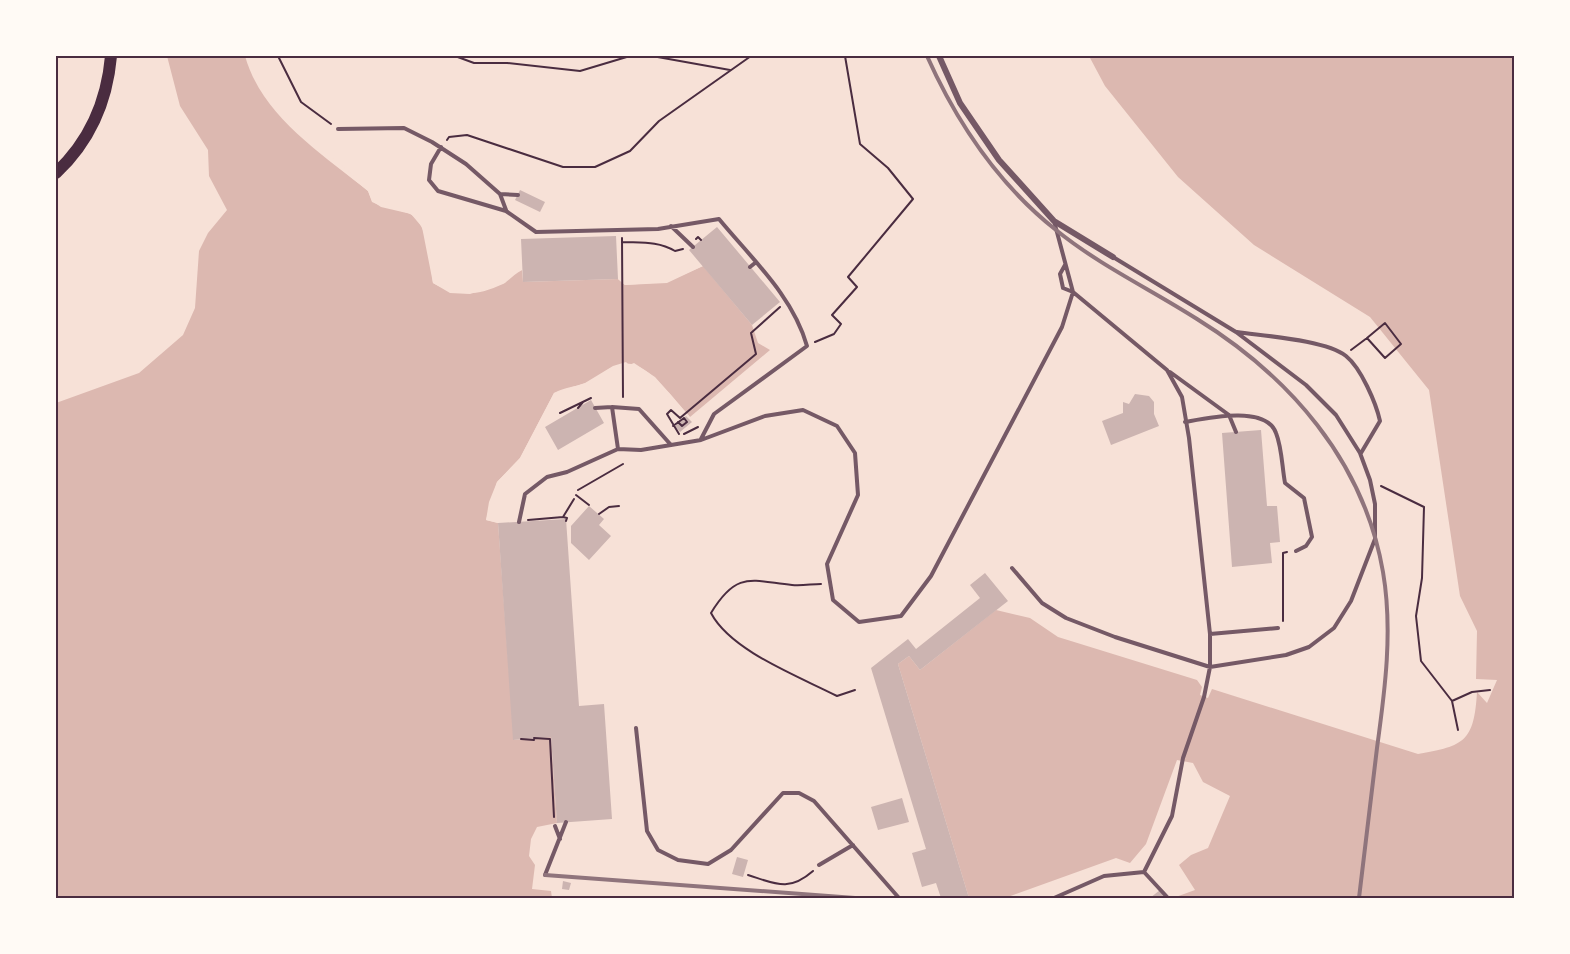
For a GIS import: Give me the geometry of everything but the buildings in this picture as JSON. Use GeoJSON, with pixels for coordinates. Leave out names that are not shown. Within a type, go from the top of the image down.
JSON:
{"type":"FeatureCollection","features":[{"type":"Feature","properties":{"kind":"main road"},"geometry":{"type":"LineString","coordinates":[[56,173],[69,160],[97,118],[105,95],[111,56]]}},
{"type":"Feature","properties":{"kind":"street"},"geometry":{"type":"LineString","coordinates":[[939,56],[960,103],[999,160],[1054,220],[1113,257]]}},
{"type":"Feature","properties":{"kind":"lane"},"geometry":{"type":"LineString","coordinates":[[338,129],[404,128],[441,147],[466,164],[500,194],[506,211]]}},
{"type":"Feature","properties":{"kind":"lane"},"geometry":{"type":"LineString","coordinates":[[441,147],[430,164],[429,180],[438,191],[506,211],[536,231],[622,230],[719,219],[791,308],[800,322],[807,346],[714,414],[701,440]]}},
{"type":"Feature","properties":{"kind":"lane"},"geometry":{"type":"LineString","coordinates":[[500,194],[517,197]]}},
{"type":"Feature","properties":{"kind":"lane"},"geometry":{"type":"LineString","coordinates":[[520,521],[525,494],[547,477],[567,472],[618,449],[641,450],[701,440],[765,416],[803,410],[837,426],[855,453],[858,495],[827,564],[832,600],[859,622],[901,616],[932,576],[1062,327],[1073,292],[1054,220]]}},
{"type":"Feature","properties":{"kind":"lane"},"geometry":{"type":"LineString","coordinates":[[671,226],[693,247]]}},
{"type":"Feature","properties":{"kind":"lane"},"geometry":{"type":"LineString","coordinates":[[1012,568],[1042,603],[1066,618],[1115,637],[1210,666],[1286,655],[1309,647],[1334,628],[1352,601],[1375,540],[1376,515],[1370,480],[1360,453],[1336,415],[1306,385],[1236,332],[1113,257]]}},
{"type":"Feature","properties":{"kind":"lane"},"geometry":{"type":"LineString","coordinates":[[750,267],[755,263]]}},
{"type":"Feature","properties":{"kind":"lane"},"geometry":{"type":"LineString","coordinates":[[1066,264],[1059,280],[1063,288],[1073,292],[1167,370],[1229,415],[1236,432]]}},
{"type":"Feature","properties":{"kind":"lane"},"geometry":{"type":"LineString","coordinates":[[1236,332],[1296,340],[1345,355],[1353,363],[1376,404],[1380,421],[1360,453]]}},
{"type":"Feature","properties":{"kind":"lane"},"geometry":{"type":"LineString","coordinates":[[1144,872],[1172,816],[1183,759],[1204,697],[1210,666],[1210,634],[1182,397],[1167,370]]}},
{"type":"Feature","properties":{"kind":"lane"},"geometry":{"type":"LineString","coordinates":[[612,407],[618,449]]}},
{"type":"Feature","properties":{"kind":"lane"},"geometry":{"type":"LineString","coordinates":[[595,408],[639,410],[671,445]]}},
{"type":"Feature","properties":{"kind":"lane"},"geometry":{"type":"LineString","coordinates":[[1185,422],[1229,415],[1264,419],[1276,431],[1285,483],[1304,498],[1312,537],[1306,546],[1296,551]]}},
{"type":"Feature","properties":{"kind":"lane"},"geometry":{"type":"LineString","coordinates":[[1210,634],[1278,628]]}},
{"type":"Feature","properties":{"kind":"lane"},"geometry":{"type":"LineString","coordinates":[[636,728],[647,831],[658,850],[678,860],[708,864],[731,850],[783,793],[799,793],[814,801],[896,898]]}},
{"type":"Feature","properties":{"kind":"lane"},"geometry":{"type":"LineString","coordinates":[[545,875],[566,822]]}},
{"type":"Feature","properties":{"kind":"lane"},"geometry":{"type":"LineString","coordinates":[[555,826],[560,838]]}},
{"type":"Feature","properties":{"kind":"lane"},"geometry":{"type":"LineString","coordinates":[[819,865],[853,845]]}},
{"type":"Feature","properties":{"kind":"lane"},"geometry":{"type":"LineString","coordinates":[[1054,898],[1104,876],[1144,872]]}},
{"type":"Feature","properties":{"kind":"lane"},"geometry":{"type":"LineString","coordinates":[[1144,872],[1168,898]]}},
{"type":"Feature","properties":{"kind":"path"},"geometry":{"type":"LineString","coordinates":[[278,56],[301,102],[338,129]]}},
{"type":"Feature","properties":{"kind":"path"},"geometry":{"type":"LineString","coordinates":[[456,56],[474,63],[507,63],[580,71],[630,56]]}},
{"type":"Feature","properties":{"kind":"path"},"geometry":{"type":"LineString","coordinates":[[652,56],[730,70]]}},
{"type":"Feature","properties":{"kind":"path"},"geometry":{"type":"LineString","coordinates":[[441,147],[449,137],[467,135],[563,167],[595,167],[630,151],[659,121],[751,56]]}},
{"type":"Feature","properties":{"kind":"path"},"geometry":{"type":"LineString","coordinates":[[818,341],[834,334],[841,324],[832,315],[857,287],[848,277],[913,199],[888,168],[860,144],[845,56]]}},
{"type":"Feature","properties":{"kind":"path"},"geometry":{"type":"LineString","coordinates":[[622,230],[623,398]]}},
{"type":"Feature","properties":{"kind":"path"},"geometry":{"type":"LineString","coordinates":[[696,239],[698,237],[702,240]]}},
{"type":"Feature","properties":{"kind":"path"},"geometry":{"type":"LineString","coordinates":[[622,242],[664,245],[675,251],[684,249]]}},
{"type":"Feature","properties":{"kind":"path"},"geometry":{"type":"LineString","coordinates":[[714,414],[697,428],[680,435],[667,414],[671,410],[680,418],[756,354],[751,333],[783,306]]}},
{"type":"Feature","properties":{"kind":"path"},"geometry":{"type":"LineString","coordinates":[[763,316],[767,320]]}},
{"type":"Feature","properties":{"kind":"path"},"geometry":{"type":"LineString","coordinates":[[1345,355],[1384,323],[1401,344],[1385,358],[1367,338]]}},
{"type":"Feature","properties":{"kind":"path"},"geometry":{"type":"LineString","coordinates":[[560,413],[591,398]]}},
{"type":"Feature","properties":{"kind":"path"},"geometry":{"type":"LineString","coordinates":[[578,408],[585,401]]}},
{"type":"Feature","properties":{"kind":"path"},"geometry":{"type":"LineString","coordinates":[[673,426],[678,422],[684,418],[687,422],[682,426],[678,422]]}},
{"type":"Feature","properties":{"kind":"path"},"geometry":{"type":"LineString","coordinates":[[578,490],[623,464]]}},
{"type":"Feature","properties":{"kind":"path"},"geometry":{"type":"LineString","coordinates":[[1370,480],[1424,507],[1422,578],[1416,616],[1421,661],[1452,700],[1458,730]]}},
{"type":"Feature","properties":{"kind":"path"},"geometry":{"type":"LineString","coordinates":[[563,517],[575,497],[589,505]]}},
{"type":"Feature","properties":{"kind":"path"},"geometry":{"type":"LineString","coordinates":[[599,514],[602,510],[618,506]]}},
{"type":"Feature","properties":{"kind":"path"},"geometry":{"type":"LineString","coordinates":[[520,521],[563,517],[567,518],[566,521]]}},
{"type":"Feature","properties":{"kind":"path"},"geometry":{"type":"LineString","coordinates":[[1278,628],[1282,628],[1283,553],[1296,551]]}},
{"type":"Feature","properties":{"kind":"path"},"geometry":{"type":"LineString","coordinates":[[830,583],[793,585],[766,579],[748,579],[718,601],[711,613],[719,628],[734,642],[837,696],[855,690]]}},
{"type":"Feature","properties":{"kind":"path"},"geometry":{"type":"LineString","coordinates":[[1452,700],[1472,692],[1490,690]]}},
{"type":"Feature","properties":{"kind":"path"},"geometry":{"type":"LineString","coordinates":[[521,739],[550,739],[555,826]]}},
{"type":"Feature","properties":{"kind":"path"},"geometry":{"type":"LineString","coordinates":[[748,875],[781,885],[800,882],[819,865]]}},
{"type":"Feature","properties":{"kind":"shaded area"},"geometry":{"type":"Polygon","coordinates":[[[167,56],[245,56],[253,77],[265,97],[295,132],[368,191],[372,202],[408,213],[415,218],[427,244],[433,283],[442,288],[459,293],[485,291],[503,284],[522,270],[523,282],[618,279],[625,285],[667,282],[703,266],[752,325],[758,343],[770,350],[690,417],[660,383],[650,374],[632,364],[618,365],[586,383],[558,391],[554,393],[520,458],[497,482],[486,520],[498,523],[514,740],[551,737],[557,823],[537,827],[531,839],[529,856],[535,865],[532,889],[551,891],[552,898],[56,898],[56,403],[139,373],[183,335],[195,308],[199,251],[208,233],[227,210],[209,176],[208,150],[180,106],[167,56]]]}},
{"type":"Feature","properties":{"kind":"shaded area"},"geometry":{"type":"Polygon","coordinates":[[[1089,56],[1514,56],[1514,898],[1173,898],[1195,890],[1179,865],[1191,855],[1208,848],[1230,796],[1203,782],[1193,763],[1177,760],[1146,844],[1130,863],[1116,858],[1005,898],[969,898],[898,664],[909,656],[920,670],[996,610],[1030,618],[1058,637],[1197,680],[1202,687],[1200,695],[1208,698],[1212,689],[1418,754],[1447,748],[1464,738],[1473,721],[1477,692],[1487,703],[1497,680],[1476,679],[1477,631],[1460,596],[1429,390],[1370,317],[1254,245],[1178,177],[1105,86],[1089,56]]]}},
{"type":"Feature","properties":{"kind":"pier"},"geometry":{"type":"Polygon","coordinates":[[[323,150],[370,189],[374,199],[413,212],[425,227],[436,281],[451,290],[470,291],[503,280],[510,273],[522,267],[522,270],[511,275],[505,283],[470,294],[450,293],[433,283],[422,227],[411,214],[381,207],[372,201],[368,191],[321,153],[323,150]]]}},
{"type":"Feature","properties":{"kind":"pier"},"geometry":{"type":"Polygon","coordinates":[[[701,263],[703,266],[667,283],[625,285],[618,279],[619,276],[626,282],[666,280],[701,263]]]}},
{"type":"Feature","properties":{"kind":"pier"},"geometry":{"type":"Polygon","coordinates":[[[626,362],[629,365],[634,363],[655,377],[690,417],[683,414],[653,379],[633,367],[614,369],[586,386],[560,394],[520,461],[500,484],[490,518],[498,520],[498,523],[486,520],[489,502],[497,482],[520,458],[554,393],[585,383],[613,366],[626,362]]]}},
{"type":"Feature","properties":{"kind":"railway"},"geometry":{"type":"LineString","coordinates":[[927,56],[966,128],[981,151],[1016,193],[1072,243],[1197,319],[1262,367],[1317,425],[1340,458],[1359,494],[1373,532],[1383,572],[1388,638],[1383,704],[1359,898]]}},
{"type":"Feature","properties":{"kind":"railway"},"geometry":{"type":"LineString","coordinates":[[545,875],[855,898]]}}]}
